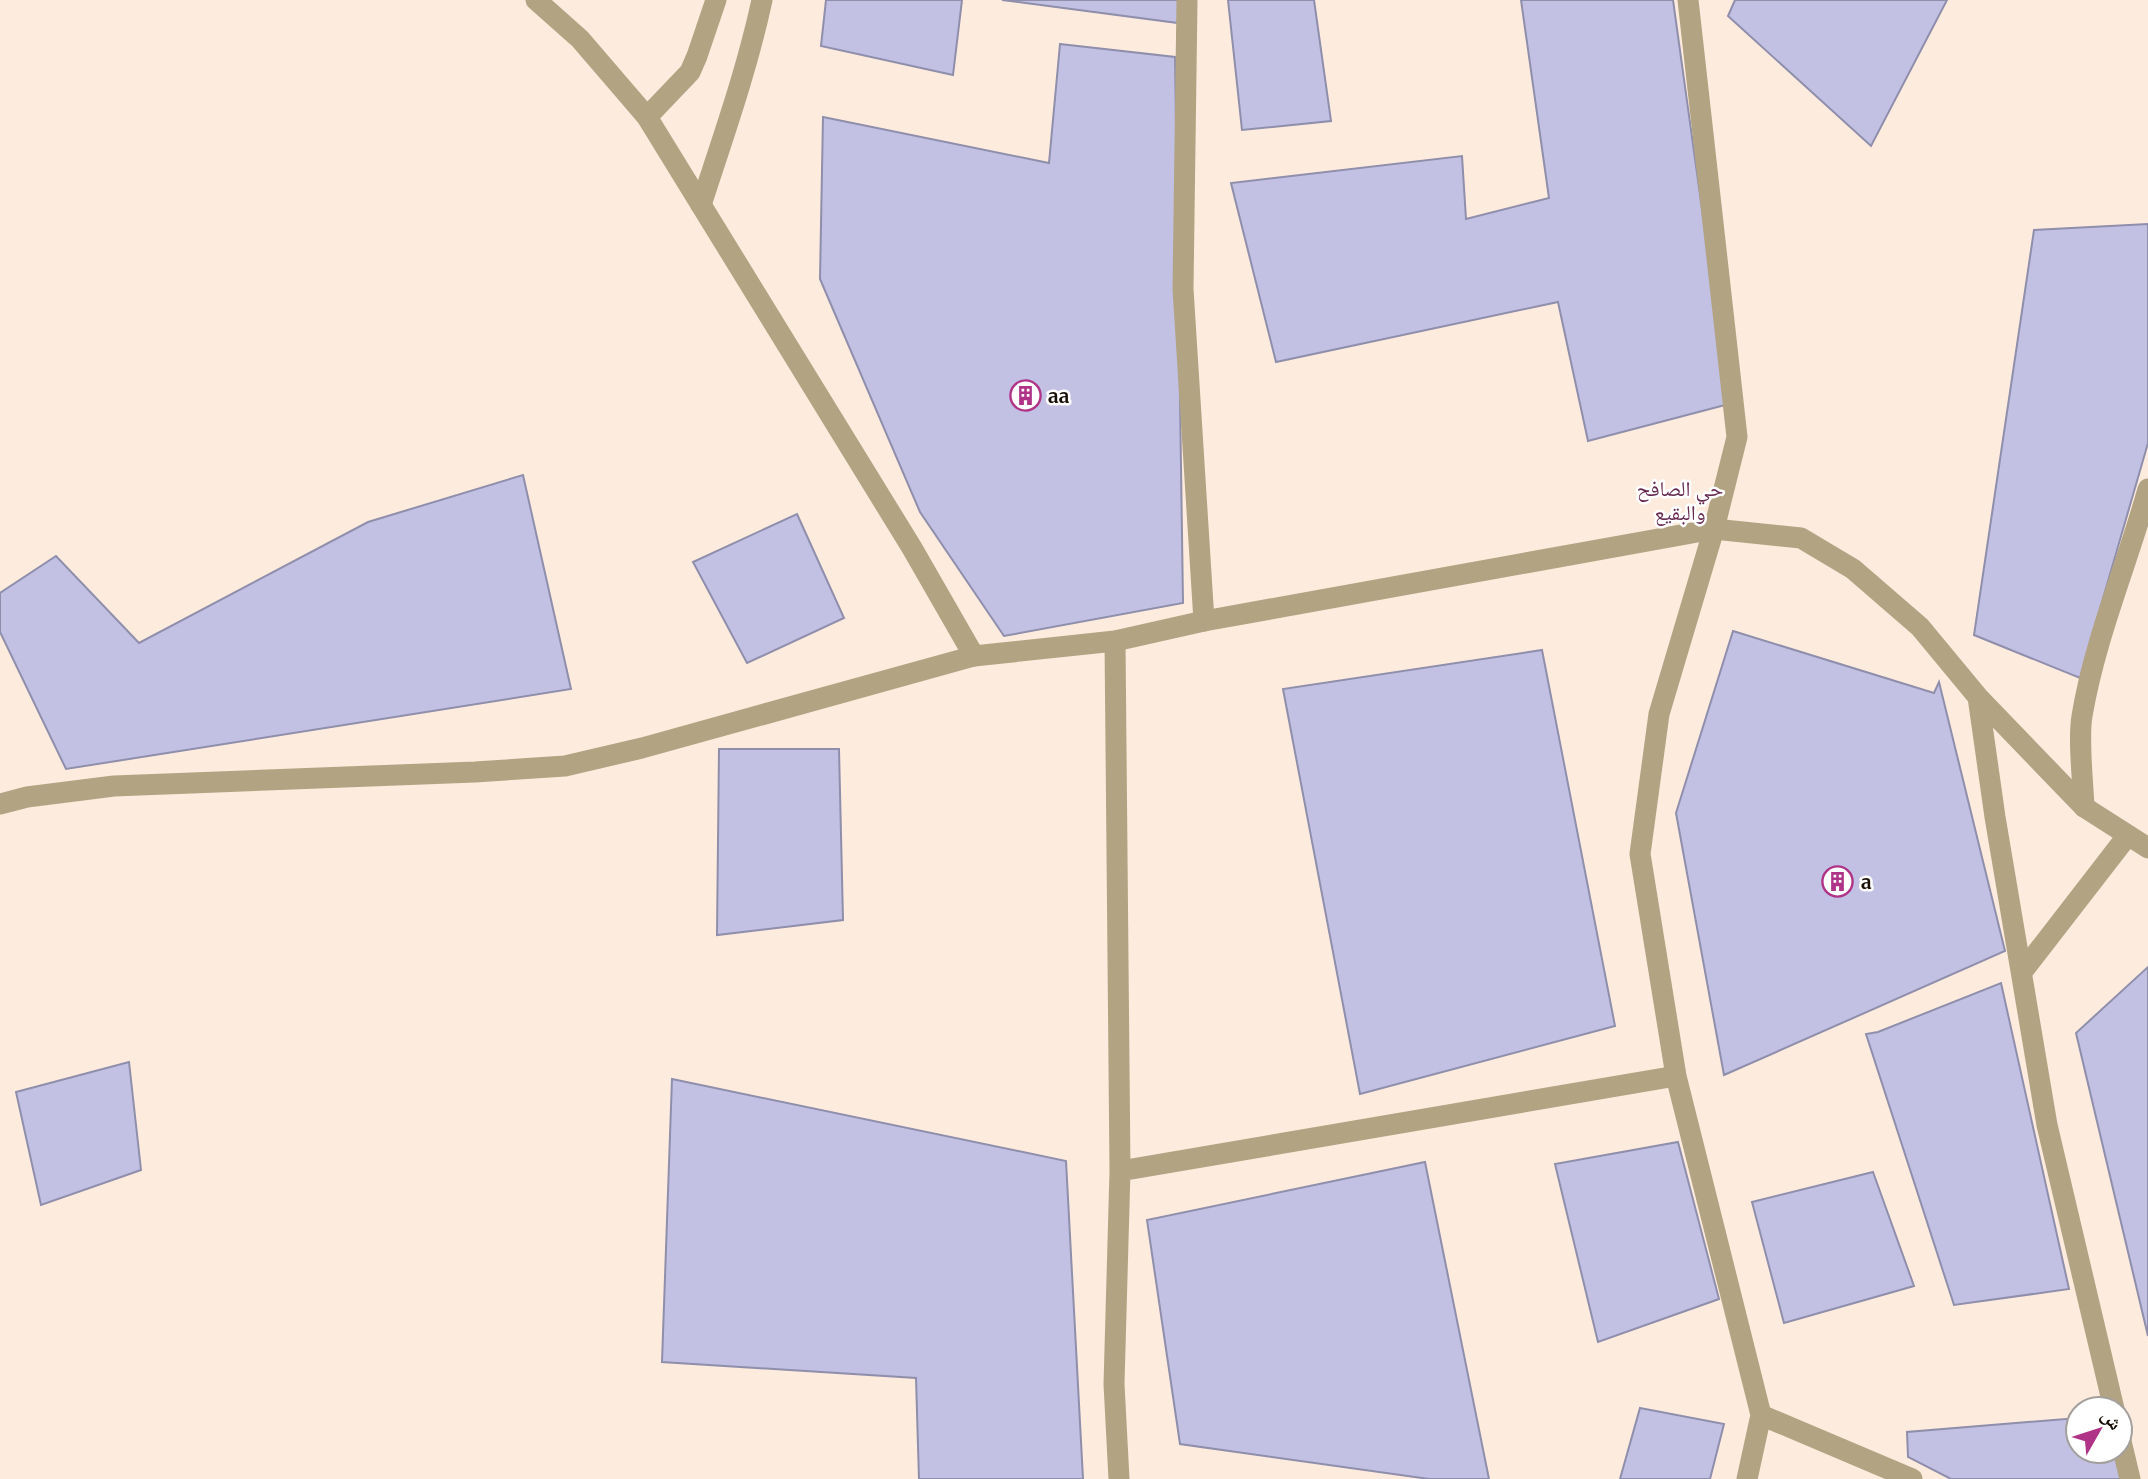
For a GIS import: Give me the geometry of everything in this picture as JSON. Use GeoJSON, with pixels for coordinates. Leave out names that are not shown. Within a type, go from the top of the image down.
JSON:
{"type":"FeatureCollection","features":[{"type":"Feature","properties":{"kind":"street"},"geometry":{"type":"LineString","coordinates":[[536,0],[580,39],[647,117],[912,548],[974,656]]}},
{"type":"Feature","properties":{"kind":"street"},"geometry":{"type":"LineString","coordinates":[[647,117],[690,72],[716,0]]}},
{"type":"Feature","properties":{"kind":"street"},"geometry":{"type":"LineString","coordinates":[[701,205],[742,80],[762,0]]}},
{"type":"Feature","properties":{"kind":"street"},"geometry":{"type":"LineString","coordinates":[[1186,0],[1183,289],[1204,621]]}},
{"type":"Feature","properties":{"kind":"street"},"geometry":{"type":"LineString","coordinates":[[1688,0],[1737,438],[1714,529],[1659,714],[1640,854],[1676,1076],[1761,1415],[1746,1479]]}},
{"type":"Feature","properties":{"kind":"street"},"geometry":{"type":"LineString","coordinates":[[2084,807],[2081,718],[2098,647],[2148,489]]}},
{"type":"Feature","properties":{"kind":"street"},"geometry":{"type":"LineString","coordinates":[[0,804],[27,797],[114,786],[565,766],[642,748],[974,656],[1115,641],[1204,621],[1714,529],[1801,538],[1853,569],[1920,626],[1978,697],[2084,807],[2148,848]]}},
{"type":"Feature","properties":{"kind":"street"},"geometry":{"type":"LineString","coordinates":[[1115,641],[1120,1171],[1114,1384],[1119,1479]]}},
{"type":"Feature","properties":{"kind":"street"},"geometry":{"type":"LineString","coordinates":[[1978,697],[1995,817],[2047,1125],[2111,1395]]}},
{"type":"Feature","properties":{"kind":"street"},"geometry":{"type":"LineString","coordinates":[[2022,972],[2128,835]]}},
{"type":"Feature","properties":{"kind":"street"},"geometry":{"type":"LineString","coordinates":[[1120,1171],[1676,1076]]}},
{"type":"Feature","properties":{"kind":"street"},"geometry":{"type":"LineString","coordinates":[[1761,1415],[1912,1479]]}},
{"type":"Feature","properties":{"kind":"building"},"geometry":{"type":"Polygon","coordinates":[[[826,0],[962,0],[953,75],[821,46],[826,0]]]}},
{"type":"Feature","properties":{"kind":"building"},"geometry":{"type":"Polygon","coordinates":[[[1002,0],[1178,0],[1178,23],[1002,0]]]}},
{"type":"Feature","properties":{"kind":"building"},"geometry":{"type":"Polygon","coordinates":[[[1228,0],[1314,0],[1331,121],[1242,130],[1228,0]]]}},
{"type":"Feature","properties":{"kind":"building"},"geometry":{"type":"Polygon","coordinates":[[[1521,0],[1673,0],[1729,404],[1588,441],[1558,302],[1276,362],[1231,183],[1462,156],[1466,219],[1549,198],[1521,0]]]}},
{"type":"Feature","properties":{"kind":"building"},"geometry":{"type":"Polygon","coordinates":[[[1735,0],[1947,0],[1871,146],[1728,16],[1735,0]]]}},
{"type":"Feature","properties":{"kind":"building","name":"aa"},"geometry":{"type":"Polygon","coordinates":[[[1060,44],[1175,57],[1183,603],[1004,636],[920,512],[820,279],[823,117],[1049,163],[1060,44]]]}},
{"type":"Feature","properties":{"kind":"building"},"geometry":{"type":"Polygon","coordinates":[[[2148,224],[2148,443],[2080,678],[1974,635],[2034,230],[2148,224]]]}},
{"type":"Feature","properties":{"kind":"building"},"geometry":{"type":"Polygon","coordinates":[[[523,475],[571,689],[66,769],[0,632],[0,593],[56,556],[139,643],[368,522],[523,475]]]}},
{"type":"Feature","properties":{"kind":"building"},"geometry":{"type":"Polygon","coordinates":[[[797,514],[844,618],[747,663],[693,562],[797,514]]]}},
{"type":"Feature","properties":{"kind":"building","name":"a"},"geometry":{"type":"Polygon","coordinates":[[[1733,631],[1934,693],[1939,682],[2005,951],[1724,1075],[1676,813],[1733,631]]]}},
{"type":"Feature","properties":{"kind":"building"},"geometry":{"type":"Polygon","coordinates":[[[1542,650],[1615,1026],[1360,1094],[1283,689],[1542,650]]]}},
{"type":"Feature","properties":{"kind":"building"},"geometry":{"type":"Polygon","coordinates":[[[719,749],[839,749],[843,920],[717,935],[719,749]]]}},
{"type":"Feature","properties":{"kind":"building"},"geometry":{"type":"Polygon","coordinates":[[[2148,967],[2148,1336],[2076,1033],[2148,967]]]}},
{"type":"Feature","properties":{"kind":"building"},"geometry":{"type":"Polygon","coordinates":[[[2001,983],[2069,1289],[1954,1305],[1866,1034],[1878,1032],[2001,983]]]}},
{"type":"Feature","properties":{"kind":"building"},"geometry":{"type":"Polygon","coordinates":[[[129,1062],[141,1170],[41,1205],[16,1092],[129,1062]]]}},
{"type":"Feature","properties":{"kind":"building"},"geometry":{"type":"Polygon","coordinates":[[[672,1079],[1066,1161],[1083,1479],[919,1479],[916,1378],[662,1362],[672,1079]]]}},
{"type":"Feature","properties":{"kind":"building"},"geometry":{"type":"Polygon","coordinates":[[[1678,1142],[1719,1299],[1598,1342],[1555,1164],[1678,1142]]]}},
{"type":"Feature","properties":{"kind":"building"},"geometry":{"type":"Polygon","coordinates":[[[1425,1162],[1489,1479],[1429,1479],[1180,1444],[1147,1220],[1425,1162]]]}},
{"type":"Feature","properties":{"kind":"building"},"geometry":{"type":"Polygon","coordinates":[[[1873,1172],[1914,1286],[1784,1323],[1752,1202],[1873,1172]]]}},
{"type":"Feature","properties":{"kind":"building"},"geometry":{"type":"Polygon","coordinates":[[[1640,1408],[1724,1424],[1710,1479],[1620,1479],[1640,1408]]]}},
{"type":"Feature","properties":{"kind":"building"},"geometry":{"type":"Polygon","coordinates":[[[2064,1419],[2064,1465],[2118,1465],[2121,1479],[1951,1479],[1908,1457],[1907,1432],[2064,1419]]]}},
{"type":"Feature","properties":{"kind":"place","name":"aa"},"geometry":{"type":"Point","coordinates":[1025,396]}},
{"type":"Feature","properties":{"kind":"place","name":"a"},"geometry":{"type":"Point","coordinates":[1838,882]}},
{"type":"Feature","properties":{"kind":"district","name":"حي الصافح والبقيع"},"geometry":{"type":"Point","coordinates":[1680,500]}}]}
